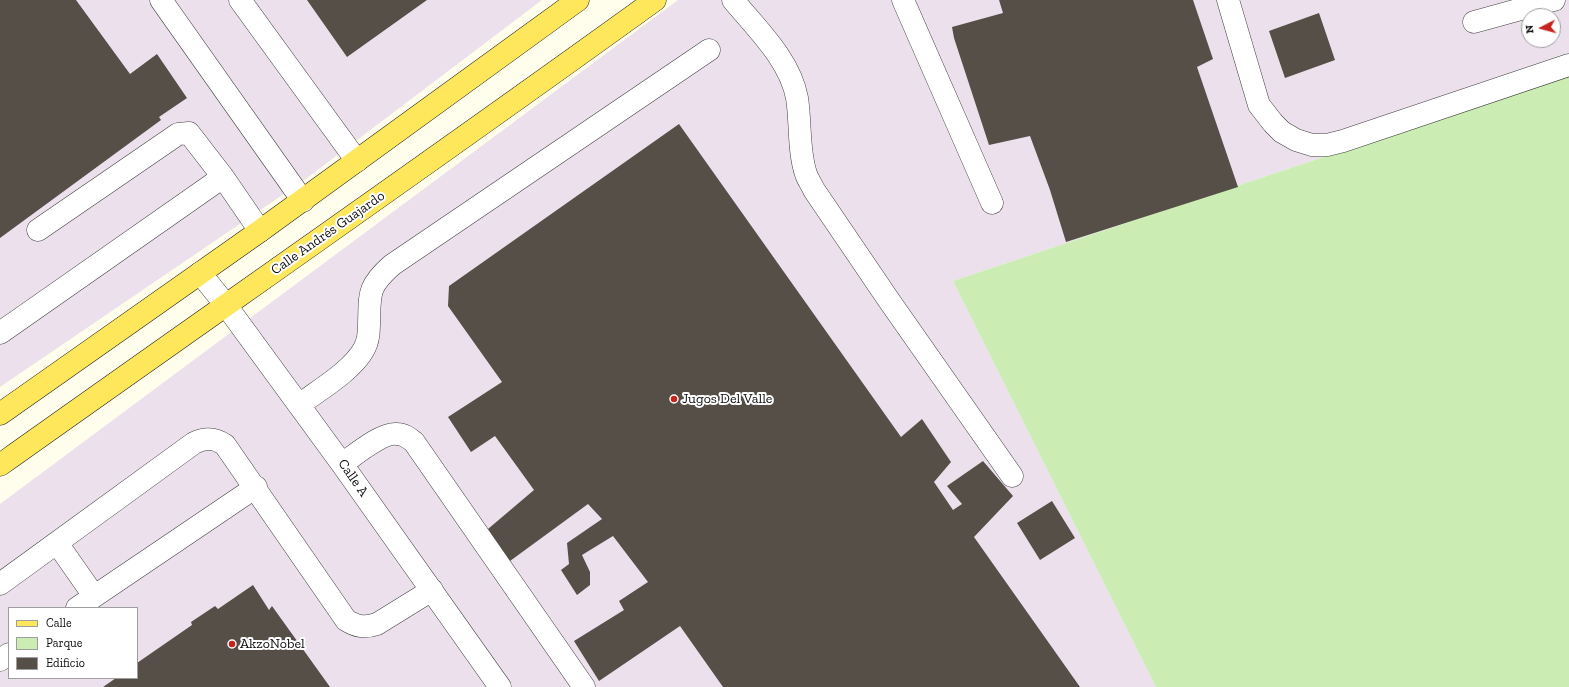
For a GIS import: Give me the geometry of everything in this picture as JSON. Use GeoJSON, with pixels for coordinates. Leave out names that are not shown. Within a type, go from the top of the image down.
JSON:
{"type":"FeatureCollection","features":[{"type":"Feature","properties":{"kind":"main road"},"geometry":{"type":"LineString","coordinates":[[0,414],[260,231],[578,0]]}},
{"type":"Feature","properties":{"kind":"main road","name":"Calle Andrés Guajardo"},"geometry":{"type":"LineString","coordinates":[[0,465],[225,304],[480,126],[655,0]]}},
{"type":"Feature","properties":{"kind":"street"},"geometry":{"type":"LineString","coordinates":[[161,0],[303,200]]}},
{"type":"Feature","properties":{"kind":"street"},"geometry":{"type":"LineString","coordinates":[[240,0],[357,161]]}},
{"type":"Feature","properties":{"kind":"street"},"geometry":{"type":"LineString","coordinates":[[733,0],[763,35],[781,61],[791,79],[796,97],[802,155],[806,174],[814,190],[888,299],[1012,476]]}},
{"type":"Feature","properties":{"kind":"street"},"geometry":{"type":"LineString","coordinates":[[903,0],[992,203]]}},
{"type":"Feature","properties":{"kind":"street"},"geometry":{"type":"LineString","coordinates":[[1228,0],[1259,105],[1282,132],[1296,140],[1312,145],[1327,145],[1342,141],[1569,65]]}},
{"type":"Feature","properties":{"kind":"street"},"geometry":{"type":"LineString","coordinates":[[1474,22],[1554,0]]}},
{"type":"Feature","properties":{"kind":"street"},"geometry":{"type":"LineString","coordinates":[[299,405],[343,372],[355,361],[365,348],[368,334],[371,292],[374,283],[382,274],[709,50]]}},
{"type":"Feature","properties":{"kind":"street"},"geometry":{"type":"LineString","coordinates":[[38,230],[178,134],[189,133],[223,177],[260,231]]}},
{"type":"Feature","properties":{"kind":"street"},"geometry":{"type":"LineString","coordinates":[[0,333],[223,177]]}},
{"type":"Feature","properties":{"kind":"street","name":"Calle A"},"geometry":{"type":"LineString","coordinates":[[200,273],[225,304],[342,464],[500,687]]}},
{"type":"Feature","properties":{"kind":"street"},"geometry":{"type":"LineString","coordinates":[[342,464],[388,434],[398,434],[407,437],[414,442],[584,687]]}},
{"type":"Feature","properties":{"kind":"street"},"geometry":{"type":"LineString","coordinates":[[0,584],[200,440],[213,439],[225,445],[256,487],[346,620],[359,626],[368,627],[377,624],[432,590]]}},
{"type":"Feature","properties":{"kind":"street"},"geometry":{"type":"LineString","coordinates":[[57,543],[85,602],[256,487]]}},
{"type":"Feature","properties":{"kind":"shaded area"},"geometry":{"type":"Polygon","coordinates":[[[0,0],[542,0],[303,181],[0,387],[0,0]]]}},
{"type":"Feature","properties":{"kind":"shaded area"},"geometry":{"type":"Polygon","coordinates":[[[678,0],[1569,0],[1569,75],[953,281],[1156,687],[0,687],[0,504],[678,0]]]}},
{"type":"Feature","properties":{"kind":"green space"},"geometry":{"type":"Polygon","coordinates":[[[1569,75],[1569,687],[1156,687],[953,281],[1569,75]]]}},
{"type":"Feature","properties":{"kind":"building"},"geometry":{"type":"Polygon","coordinates":[[[0,0],[76,0],[130,74],[157,54],[187,98],[159,117],[161,120],[0,238],[0,0]]]}},
{"type":"Feature","properties":{"kind":"building"},"geometry":{"type":"Polygon","coordinates":[[[307,0],[427,0],[347,57],[307,0]]]}},
{"type":"Feature","properties":{"kind":"building"},"geometry":{"type":"Polygon","coordinates":[[[999,0],[1193,0],[1213,59],[1197,67],[1238,187],[1066,242],[1050,190],[1030,136],[989,145],[954,38],[952,27],[1003,13],[999,0]]]}},
{"type":"Feature","properties":{"kind":"building"},"geometry":{"type":"Polygon","coordinates":[[[1319,13],[1335,60],[1285,78],[1269,31],[1319,13]]]}},
{"type":"Feature","properties":{"kind":"building","name":"Jugos Del Valle"},"geometry":{"type":"Polygon","coordinates":[[[679,124],[901,437],[922,419],[951,462],[934,482],[953,510],[962,504],[947,486],[983,461],[1013,496],[974,537],[1080,687],[723,687],[680,626],[599,681],[574,641],[624,610],[619,601],[648,582],[613,536],[582,555],[590,572],[590,585],[577,595],[561,570],[569,564],[567,543],[602,519],[588,504],[510,561],[488,529],[534,490],[495,436],[471,452],[448,417],[502,382],[448,306],[449,286],[679,124]]]}},
{"type":"Feature","properties":{"kind":"building"},"geometry":{"type":"Polygon","coordinates":[[[1052,501],[1075,538],[1040,560],[1017,523],[1052,501]]]}},
{"type":"Feature","properties":{"kind":"building","name":"AkzoNobel"},"geometry":{"type":"Polygon","coordinates":[[[253,585],[269,610],[272,606],[330,687],[103,687],[115,679],[138,679],[138,662],[192,625],[191,622],[215,606],[218,609],[253,585]]]}},
{"type":"Feature","properties":{"kind":"place","name":"Jugos Del Valle"},"geometry":{"type":"Point","coordinates":[674,399]}},
{"type":"Feature","properties":{"kind":"place","name":"AkzoNobel"},"geometry":{"type":"Point","coordinates":[232,644]}}]}
